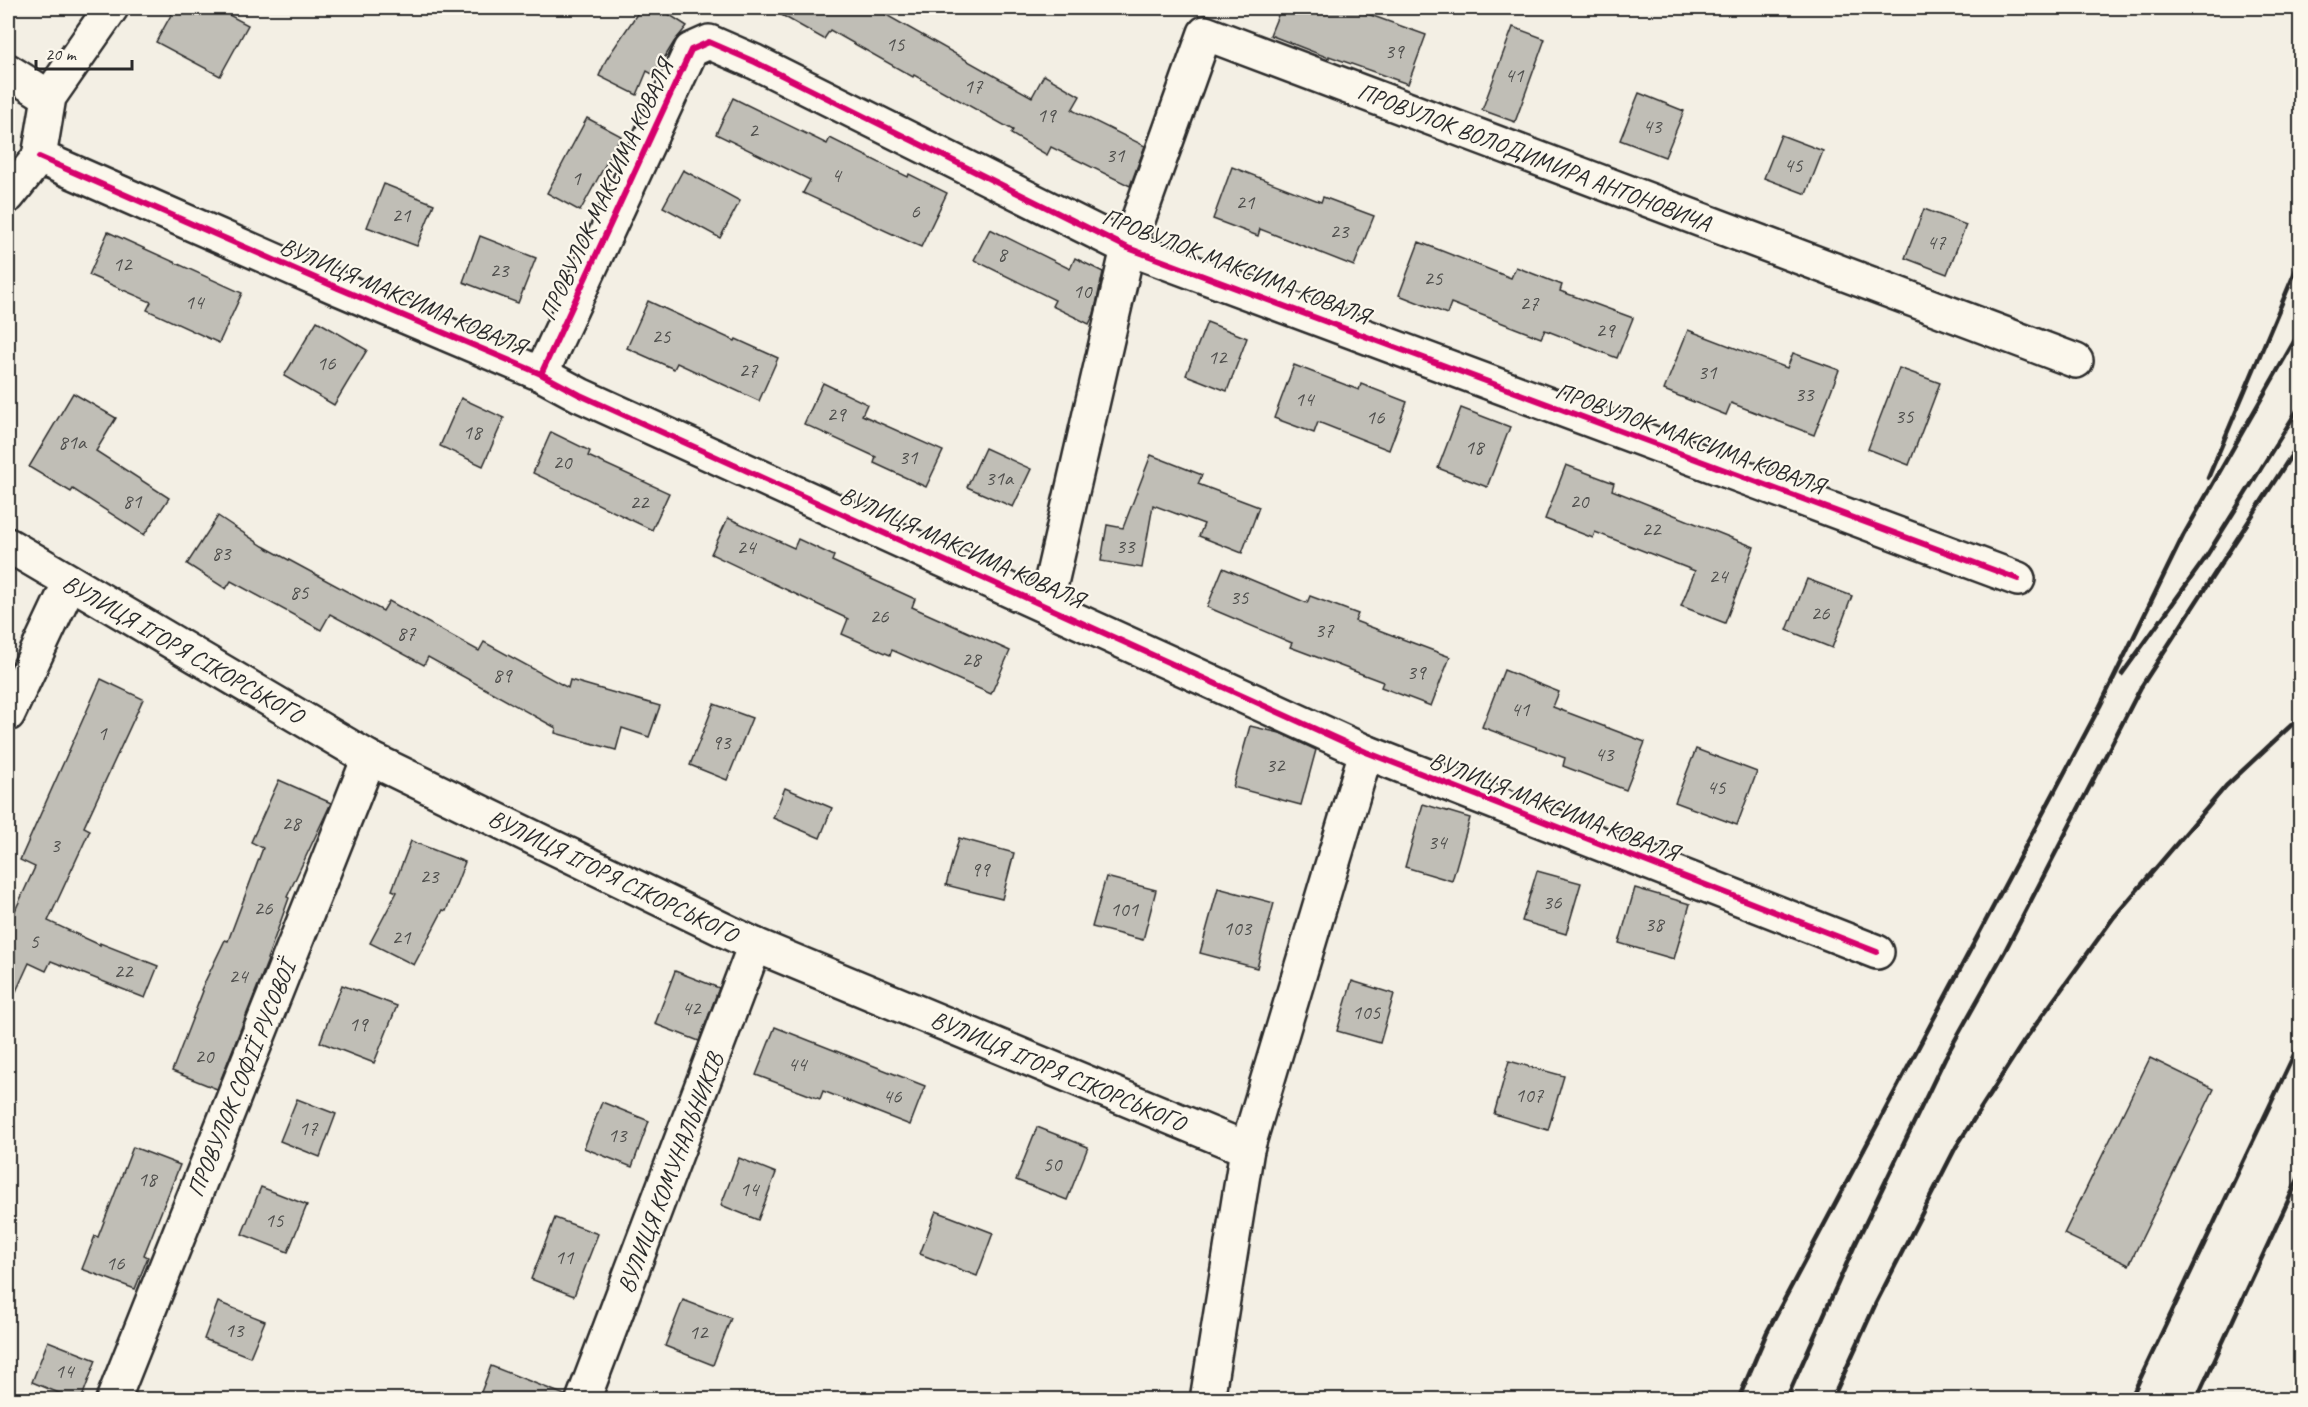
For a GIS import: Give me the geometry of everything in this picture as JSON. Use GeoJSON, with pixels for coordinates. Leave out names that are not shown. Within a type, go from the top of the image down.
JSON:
{"type":"FeatureCollection","features":[{"type":"Feature","properties":{"kind":"street"},"geometry":{"type":"LineString","coordinates":[[8,196],[39,157],[49,97],[111,8]]}},
{"type":"Feature","properties":{"kind":"street","name":"ПРОВУЛОК ВОЛОДИМИРА АНТОНОВИЧА"},"geometry":{"type":"LineString","coordinates":[[1128,248],[1205,33],[2076,361]]}},
{"type":"Feature","properties":{"kind":"street","name":"ПРОВУЛОК МАКСИМА КОВАЛЯ"},"geometry":{"type":"LineString","coordinates":[[541,374],[690,50],[709,42],[755,62],[1128,248],[2018,579]]}},
{"type":"Feature","properties":{"kind":"street"},"geometry":{"type":"LineString","coordinates":[[8,71],[49,97]]}},
{"type":"Feature","properties":{"kind":"street","name":"ВУЛИЦЯ МАКСИМА КОВАЛЯ"},"geometry":{"type":"LineString","coordinates":[[39,157],[541,374],[591,400],[1047,605],[1366,752],[1877,952]]}},
{"type":"Feature","properties":{"kind":"street"},"geometry":{"type":"LineString","coordinates":[[1047,605],[1128,248]]}},
{"type":"Feature","properties":{"kind":"street","name":"ВУЛИЦЯ ІГОРЯ СІКОРСЬКОГО"},"geometry":{"type":"LineString","coordinates":[[8,545],[369,758],[755,945],[1246,1149]]}},
{"type":"Feature","properties":{"kind":"street"},"geometry":{"type":"LineString","coordinates":[[8,714],[70,582]]}},
{"type":"Feature","properties":{"kind":"street"},"geometry":{"type":"LineString","coordinates":[[1207,1400],[1246,1149],[1366,752]]}},
{"type":"Feature","properties":{"kind":"street","name":"ПРОВУЛОК СОФІЇ РУСОВОЇ"},"geometry":{"type":"LineString","coordinates":[[113,1400],[369,758]]}},
{"type":"Feature","properties":{"kind":"street","name":"ВУЛИЦЯ КОМУНАЛЬНИКІВ"},"geometry":{"type":"LineString","coordinates":[[583,1400],[755,945]]}},
{"type":"Feature","properties":{"kind":"building"},"geometry":{"type":"Polygon","coordinates":[[[175,8],[216,8],[248,25],[220,76],[156,42],[175,8]]]}},
{"type":"Feature","properties":{"kind":"building"},"geometry":{"type":"Polygon","coordinates":[[[641,8],[659,8],[687,26],[674,42],[654,75],[647,71],[637,95],[599,76],[606,60],[641,8]]]}},
{"type":"Feature","properties":{"kind":"building"},"geometry":{"type":"Polygon","coordinates":[[[769,8],[874,8],[1032,97],[1044,75],[1080,96],[1072,110],[1145,146],[1130,186],[1051,147],[1047,155],[1011,134],[1013,130],[830,30],[824,39],[769,8]]]}},
{"type":"Feature","properties":{"kind":"building"},"geometry":{"type":"Polygon","coordinates":[[[1281,8],[1351,8],[1426,35],[1408,84],[1329,56],[1329,58],[1270,35],[1281,8]]]}},
{"type":"Feature","properties":{"kind":"building"},"geometry":{"type":"Polygon","coordinates":[[[1513,27],[1545,39],[1515,122],[1482,110],[1513,27]]]}},
{"type":"Feature","properties":{"kind":"building"},"geometry":{"type":"Polygon","coordinates":[[[1639,93],[1684,111],[1665,157],[1620,140],[1639,93]]]}},
{"type":"Feature","properties":{"kind":"building"},"geometry":{"type":"Polygon","coordinates":[[[733,98],[827,144],[830,138],[908,177],[909,174],[947,193],[921,247],[803,193],[810,180],[716,134],[733,98]]]}},
{"type":"Feature","properties":{"kind":"building"},"geometry":{"type":"Polygon","coordinates":[[[587,118],[621,136],[580,211],[547,193],[587,118]]]}},
{"type":"Feature","properties":{"kind":"building"},"geometry":{"type":"Polygon","coordinates":[[[1781,135],[1823,151],[1806,194],[1764,178],[1781,135]]]}},
{"type":"Feature","properties":{"kind":"building"},"geometry":{"type":"Polygon","coordinates":[[[1232,167],[1321,202],[1323,197],[1374,216],[1354,266],[1260,229],[1258,236],[1213,219],[1232,167]]]}},
{"type":"Feature","properties":{"kind":"building"},"geometry":{"type":"Polygon","coordinates":[[[683,170],[740,201],[720,238],[663,207],[683,170]]]}},
{"type":"Feature","properties":{"kind":"building"},"geometry":{"type":"Polygon","coordinates":[[[384,184],[434,204],[417,246],[367,227],[384,184]]]}},
{"type":"Feature","properties":{"kind":"building"},"geometry":{"type":"Polygon","coordinates":[[[1924,209],[1966,225],[1947,274],[1905,258],[1924,209]]]}},
{"type":"Feature","properties":{"kind":"building"},"geometry":{"type":"Polygon","coordinates":[[[990,229],[1070,269],[1075,258],[1103,272],[1094,314],[1089,324],[1052,306],[1055,300],[974,260],[990,229]]]}},
{"type":"Feature","properties":{"kind":"building"},"geometry":{"type":"Polygon","coordinates":[[[108,232],[242,293],[219,343],[147,310],[151,302],[89,275],[108,232]]]}},
{"type":"Feature","properties":{"kind":"building"},"geometry":{"type":"Polygon","coordinates":[[[480,236],[536,258],[518,303],[463,282],[480,236]]]}},
{"type":"Feature","properties":{"kind":"building"},"geometry":{"type":"Polygon","coordinates":[[[1419,242],[1511,278],[1516,267],[1562,285],[1560,291],[1633,318],[1617,358],[1545,330],[1541,338],[1451,303],[1447,314],[1399,295],[1419,242]]]}},
{"type":"Feature","properties":{"kind":"building"},"geometry":{"type":"Polygon","coordinates":[[[648,301],[778,358],[759,401],[677,363],[674,369],[627,348],[648,301]]]}},
{"type":"Feature","properties":{"kind":"building"},"geometry":{"type":"Polygon","coordinates":[[[317,321],[367,350],[334,405],[284,376],[317,321]]]}},
{"type":"Feature","properties":{"kind":"building"},"geometry":{"type":"Polygon","coordinates":[[[1207,322],[1247,338],[1227,391],[1186,375],[1207,322]]]}},
{"type":"Feature","properties":{"kind":"building"},"geometry":{"type":"Polygon","coordinates":[[[1688,330],[1787,368],[1793,353],[1839,370],[1814,435],[1731,403],[1726,415],[1664,390],[1688,330]]]}},
{"type":"Feature","properties":{"kind":"building"},"geometry":{"type":"Polygon","coordinates":[[[1294,365],[1359,390],[1361,384],[1407,402],[1389,450],[1318,422],[1314,433],[1274,418],[1294,365]]]}},
{"type":"Feature","properties":{"kind":"building"},"geometry":{"type":"Polygon","coordinates":[[[1899,368],[1940,383],[1909,465],[1868,449],[1899,368]]]}},
{"type":"Feature","properties":{"kind":"building"},"geometry":{"type":"Polygon","coordinates":[[[823,383],[867,404],[862,415],[943,451],[926,487],[874,463],[876,457],[804,424],[823,383]]]}},
{"type":"Feature","properties":{"kind":"building"},"geometry":{"type":"Polygon","coordinates":[[[73,393],[116,418],[96,451],[169,498],[144,535],[73,489],[71,492],[29,467],[73,393]]]}},
{"type":"Feature","properties":{"kind":"building"},"geometry":{"type":"Polygon","coordinates":[[[461,398],[504,418],[483,466],[440,446],[461,398]]]}},
{"type":"Feature","properties":{"kind":"building"},"geometry":{"type":"Polygon","coordinates":[[[1461,408],[1510,427],[1487,487],[1438,468],[1461,408]]]}},
{"type":"Feature","properties":{"kind":"building"},"geometry":{"type":"Polygon","coordinates":[[[551,432],[590,451],[588,456],[669,493],[652,530],[533,473],[551,432]]]}},
{"type":"Feature","properties":{"kind":"building"},"geometry":{"type":"Polygon","coordinates":[[[985,448],[1031,469],[1013,507],[967,487],[985,448]]]}},
{"type":"Feature","properties":{"kind":"building"},"geometry":{"type":"Polygon","coordinates":[[[1151,455],[1202,475],[1198,484],[1259,507],[1242,553],[1199,536],[1204,524],[1153,505],[1142,568],[1101,561],[1107,525],[1123,528],[1151,455]]]}},
{"type":"Feature","properties":{"kind":"building"},"geometry":{"type":"Polygon","coordinates":[[[1566,465],[1614,483],[1612,490],[1754,547],[1725,623],[1681,606],[1695,571],[1595,532],[1593,538],[1545,519],[1566,465]]]}},
{"type":"Feature","properties":{"kind":"building"},"geometry":{"type":"Polygon","coordinates":[[[218,516],[263,546],[383,611],[389,601],[479,651],[484,642],[568,688],[570,680],[660,706],[649,737],[622,728],[616,750],[555,733],[556,728],[428,657],[424,665],[330,614],[321,630],[231,581],[226,589],[187,564],[218,516]]]}},
{"type":"Feature","properties":{"kind":"building"},"geometry":{"type":"Polygon","coordinates":[[[728,518],[794,548],[798,539],[834,556],[832,561],[915,599],[912,607],[1010,651],[991,694],[892,650],[890,655],[842,634],[848,619],[711,554],[728,518]]]}},
{"type":"Feature","properties":{"kind":"building"},"geometry":{"type":"Polygon","coordinates":[[[1223,568],[1307,603],[1310,596],[1358,614],[1355,621],[1450,657],[1431,706],[1381,687],[1383,682],[1290,647],[1292,643],[1207,607],[1223,568]]]}},
{"type":"Feature","properties":{"kind":"building"},"geometry":{"type":"Polygon","coordinates":[[[1807,579],[1852,596],[1832,648],[1787,630],[1807,579]]]}},
{"type":"Feature","properties":{"kind":"building"},"geometry":{"type":"Polygon","coordinates":[[[1504,670],[1559,692],[1553,707],[1645,742],[1626,790],[1563,766],[1565,758],[1482,727],[1504,670]]]}},
{"type":"Feature","properties":{"kind":"building"},"geometry":{"type":"Polygon","coordinates":[[[101,679],[143,699],[84,827],[90,830],[48,921],[100,945],[100,943],[158,966],[145,998],[51,961],[46,971],[29,963],[8,1009],[8,926],[35,867],[20,860],[101,679]]]}},
{"type":"Feature","properties":{"kind":"building"},"geometry":{"type":"Polygon","coordinates":[[[714,704],[752,718],[727,780],[690,765],[714,704]]]}},
{"type":"Feature","properties":{"kind":"building"},"geometry":{"type":"Polygon","coordinates":[[[1250,726],[1280,733],[1316,750],[1301,805],[1233,787],[1250,726]]]}},
{"type":"Feature","properties":{"kind":"building"},"geometry":{"type":"Polygon","coordinates":[[[1696,749],[1757,772],[1737,825],[1675,802],[1696,749]]]}},
{"type":"Feature","properties":{"kind":"building"},"geometry":{"type":"Polygon","coordinates":[[[279,780],[331,803],[287,897],[289,898],[268,960],[217,1089],[172,1071],[203,991],[201,990],[225,940],[228,941],[263,848],[251,842],[279,780]]]}},
{"type":"Feature","properties":{"kind":"building"},"geometry":{"type":"Polygon","coordinates":[[[785,788],[832,808],[820,838],[773,818],[785,788]]]}},
{"type":"Feature","properties":{"kind":"building"},"geometry":{"type":"Polygon","coordinates":[[[1423,804],[1470,818],[1452,881],[1405,867],[1423,804]]]}},
{"type":"Feature","properties":{"kind":"building"},"geometry":{"type":"Polygon","coordinates":[[[959,838],[1014,853],[1002,899],[946,885],[959,838]]]}},
{"type":"Feature","properties":{"kind":"building"},"geometry":{"type":"Polygon","coordinates":[[[411,841],[465,862],[446,911],[443,910],[414,965],[370,943],[397,892],[392,890],[411,841]]]}},
{"type":"Feature","properties":{"kind":"building"},"geometry":{"type":"Polygon","coordinates":[[[1537,871],[1581,883],[1566,934],[1522,921],[1537,871]]]}},
{"type":"Feature","properties":{"kind":"building"},"geometry":{"type":"Polygon","coordinates":[[[1106,877],[1156,890],[1143,940],[1092,927],[1106,877]]]}},
{"type":"Feature","properties":{"kind":"building"},"geometry":{"type":"Polygon","coordinates":[[[1218,888],[1274,903],[1257,968],[1200,953],[1218,888]]]}},
{"type":"Feature","properties":{"kind":"building"},"geometry":{"type":"Polygon","coordinates":[[[1635,888],[1690,904],[1674,959],[1619,943],[1635,888]]]}},
{"type":"Feature","properties":{"kind":"building"},"geometry":{"type":"Polygon","coordinates":[[[675,971],[719,988],[699,1041],[655,1024],[675,971]]]}},
{"type":"Feature","properties":{"kind":"building"},"geometry":{"type":"Polygon","coordinates":[[[1352,981],[1394,994],[1380,1043],[1337,1031],[1352,981]]]}},
{"type":"Feature","properties":{"kind":"building"},"geometry":{"type":"Polygon","coordinates":[[[342,985],[397,1006],[374,1063],[320,1042],[342,985]]]}},
{"type":"Feature","properties":{"kind":"building"},"geometry":{"type":"Polygon","coordinates":[[[775,1027],[925,1086],[910,1125],[823,1091],[820,1099],[756,1075],[775,1027]]]}},
{"type":"Feature","properties":{"kind":"building"},"geometry":{"type":"Polygon","coordinates":[[[2150,1058],[2214,1089],[2129,1265],[2064,1234],[2150,1058]]]}},
{"type":"Feature","properties":{"kind":"building"},"geometry":{"type":"Polygon","coordinates":[[[1509,1061],[1564,1076],[1548,1130],[1494,1114],[1509,1061]]]}},
{"type":"Feature","properties":{"kind":"building"},"geometry":{"type":"Polygon","coordinates":[[[297,1099],[336,1114],[320,1157],[280,1141],[297,1099]]]}},
{"type":"Feature","properties":{"kind":"building"},"geometry":{"type":"Polygon","coordinates":[[[602,1102],[649,1121],[632,1167],[584,1148],[602,1102]]]}},
{"type":"Feature","properties":{"kind":"building"},"geometry":{"type":"Polygon","coordinates":[[[1037,1127],[1088,1147],[1067,1200],[1016,1180],[1037,1127]]]}},
{"type":"Feature","properties":{"kind":"building"},"geometry":{"type":"Polygon","coordinates":[[[133,1147],[180,1165],[144,1255],[148,1257],[135,1289],[82,1269],[95,1236],[98,1237],[133,1147]]]}},
{"type":"Feature","properties":{"kind":"building"},"geometry":{"type":"Polygon","coordinates":[[[739,1158],[776,1173],[758,1220],[721,1205],[739,1158]]]}},
{"type":"Feature","properties":{"kind":"building"},"geometry":{"type":"Polygon","coordinates":[[[261,1187],[307,1205],[288,1252],[242,1234],[261,1187]]]}},
{"type":"Feature","properties":{"kind":"building"},"geometry":{"type":"Polygon","coordinates":[[[936,1211],[993,1233],[977,1276],[920,1254],[936,1211]]]}},
{"type":"Feature","properties":{"kind":"building"},"geometry":{"type":"Polygon","coordinates":[[[555,1218],[598,1234],[574,1296],[531,1279],[555,1218]]]}},
{"type":"Feature","properties":{"kind":"building"},"geometry":{"type":"Polygon","coordinates":[[[683,1300],[731,1318],[713,1365],[665,1346],[683,1300]]]}},
{"type":"Feature","properties":{"kind":"building"},"geometry":{"type":"Polygon","coordinates":[[[218,1302],[265,1321],[250,1357],[204,1339],[218,1302]]]}},
{"type":"Feature","properties":{"kind":"building"},"geometry":{"type":"Polygon","coordinates":[[[48,1341],[96,1360],[81,1400],[32,1382],[48,1341]]]}},
{"type":"Feature","properties":{"kind":"building"},"geometry":{"type":"Polygon","coordinates":[[[491,1366],[565,1395],[565,1400],[478,1400],[491,1366]]]}},
{"type":"Feature","properties":{"kind":"railway"},"geometry":{"type":"LineString","coordinates":[[2208,478],[2300,260]]}},
{"type":"Feature","properties":{"kind":"railway"},"geometry":{"type":"LineString","coordinates":[[1738,1400],[1767,1332],[2100,706],[2183,536],[2300,331]]}},
{"type":"Feature","properties":{"kind":"railway"},"geometry":{"type":"LineString","coordinates":[[2122,674],[2204,560],[2300,406]]}},
{"type":"Feature","properties":{"kind":"railway"},"geometry":{"type":"LineString","coordinates":[[1786,1400],[1854,1247],[1945,1058],[2005,951],[2141,687],[2300,442]]}},
{"type":"Feature","properties":{"kind":"railway"},"geometry":{"type":"LineString","coordinates":[[1832,1400],[1876,1303],[1956,1147],[2024,1041],[2114,917],[2226,786],[2300,717]]}},
{"type":"Feature","properties":{"kind":"railway"},"geometry":{"type":"LineString","coordinates":[[2130,1400],[2300,1042]]}},
{"type":"Feature","properties":{"kind":"railway"},"geometry":{"type":"LineString","coordinates":[[2196,1400],[2300,1175]]}},
{"type":"Feature","properties":{"kind":"cycle path"},"geometry":{"type":"LineString","coordinates":[[541,374],[691,50],[709,42],[755,62],[1128,248],[2018,579]]}},
{"type":"Feature","properties":{"kind":"cycle path"},"geometry":{"type":"LineString","coordinates":[[39,157],[541,374],[580,395],[1366,752],[1877,952]]}}]}
